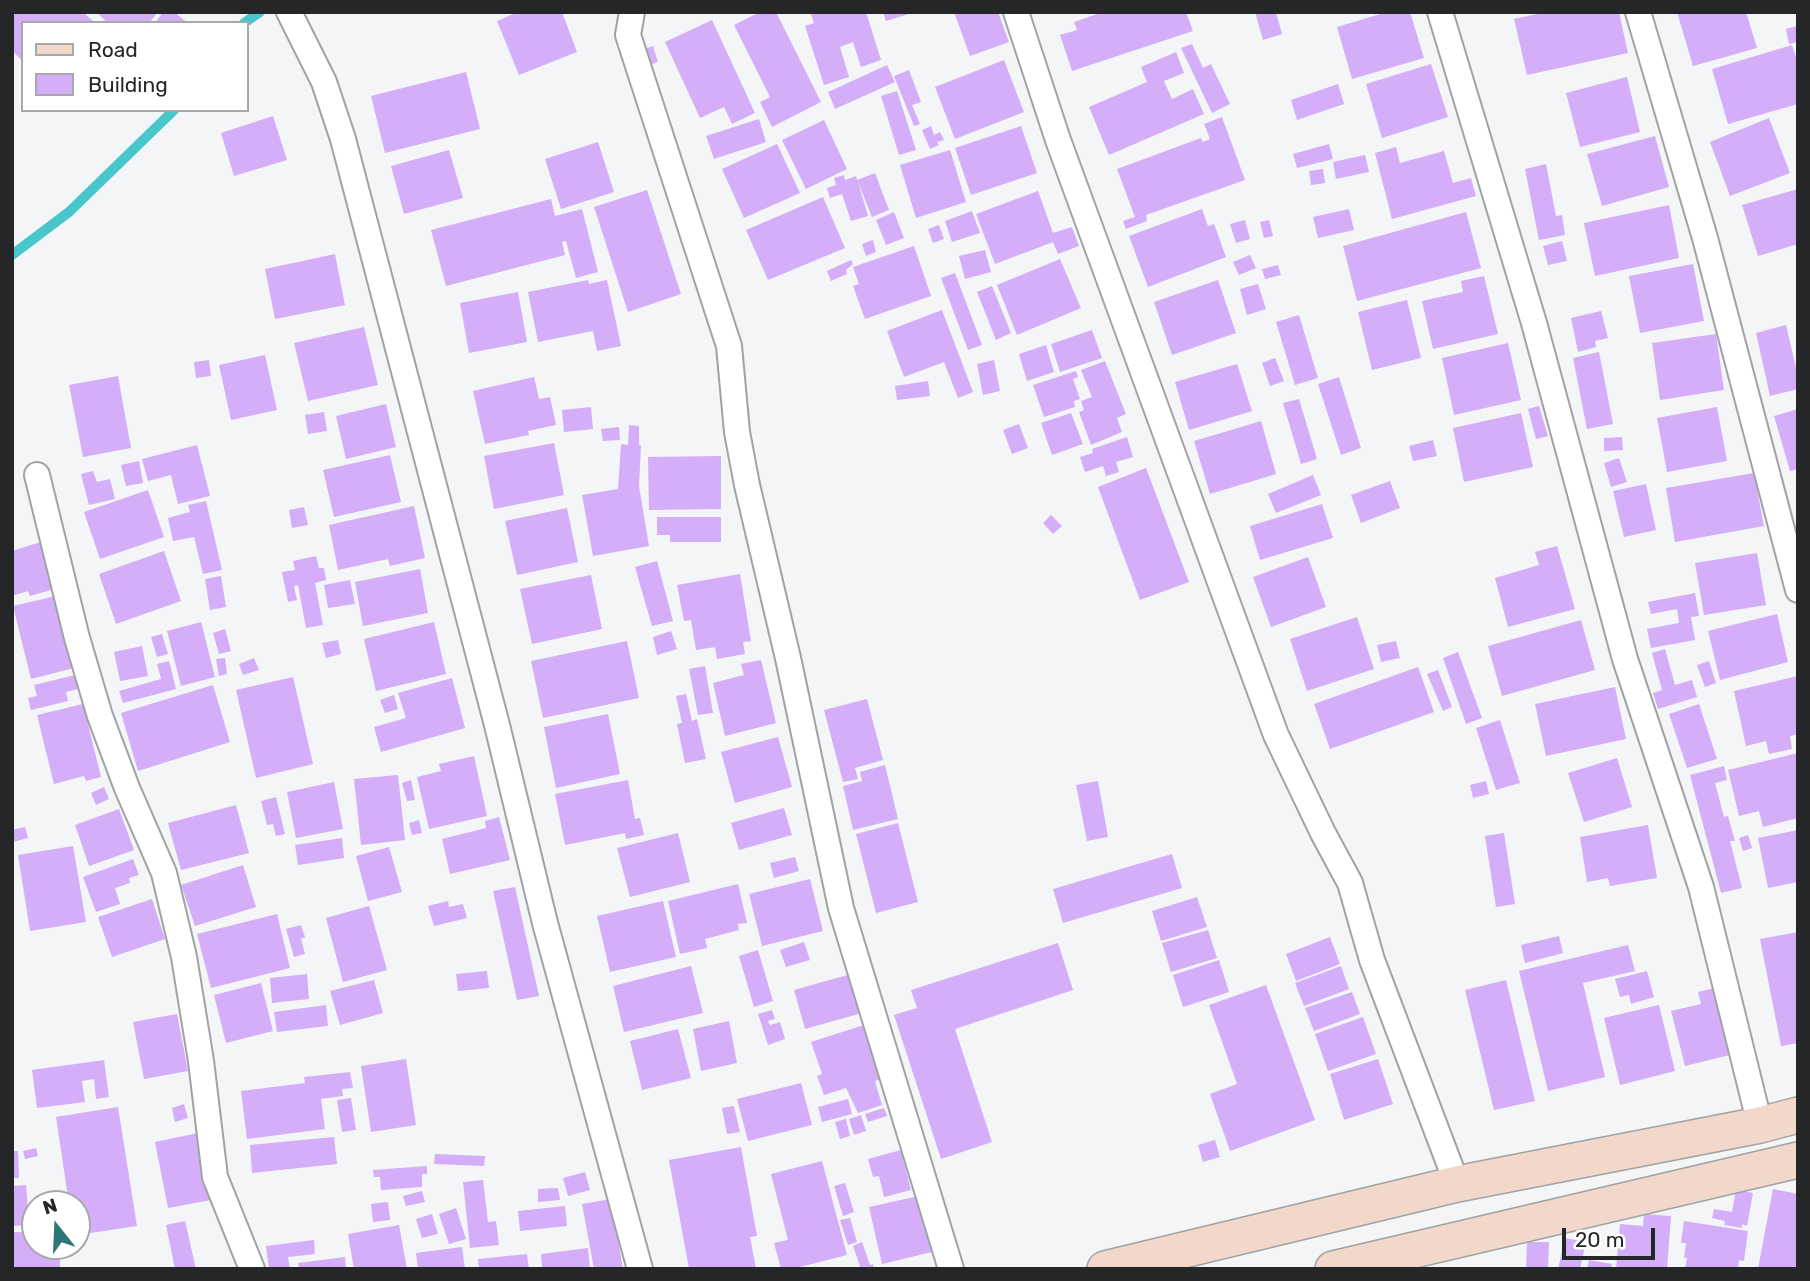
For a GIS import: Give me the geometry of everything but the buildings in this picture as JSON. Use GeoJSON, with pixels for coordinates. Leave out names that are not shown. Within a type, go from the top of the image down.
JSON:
{"type":"FeatureCollection","features":[{"type":"Feature","properties":{"kind":"main road"},"geometry":{"type":"LineString","coordinates":[[1105,1269],[1457,1184],[1760,1125],[1798,1115]]}},
{"type":"Feature","properties":{"kind":"main road"},"geometry":{"type":"LineString","coordinates":[[1333,1269],[1798,1160]]}},
{"type":"Feature","properties":{"kind":"street"},"geometry":{"type":"LineString","coordinates":[[289,12],[324,82],[343,139],[490,699],[545,923],[640,1269]]}},
{"type":"Feature","properties":{"kind":"street"},"geometry":{"type":"LineString","coordinates":[[632,12],[628,35],[729,346],[737,432],[747,485],[788,658],[841,908],[951,1269]]}},
{"type":"Feature","properties":{"kind":"street"},"geometry":{"type":"LineString","coordinates":[[1016,12],[1062,153],[1271,723],[1350,883],[1372,960],[1457,1184]]}},
{"type":"Feature","properties":{"kind":"street"},"geometry":{"type":"LineString","coordinates":[[1440,12],[1534,323],[1625,659],[1701,887],[1760,1125]]}},
{"type":"Feature","properties":{"kind":"street"},"geometry":{"type":"LineString","coordinates":[[1638,12],[1705,238],[1798,590]]}},
{"type":"Feature","properties":{"kind":"street"},"geometry":{"type":"LineString","coordinates":[[37,475],[77,638],[100,716],[127,788],[164,873],[188,983],[201,1061],[215,1177],[252,1269]]}},
{"type":"Feature","properties":{"kind":"waterway"},"geometry":{"type":"LineString","coordinates":[[247,21],[260,12]]}},
{"type":"Feature","properties":{"kind":"waterway"},"geometry":{"type":"LineString","coordinates":[[12,255],[69,212],[172,112]]}}]}
